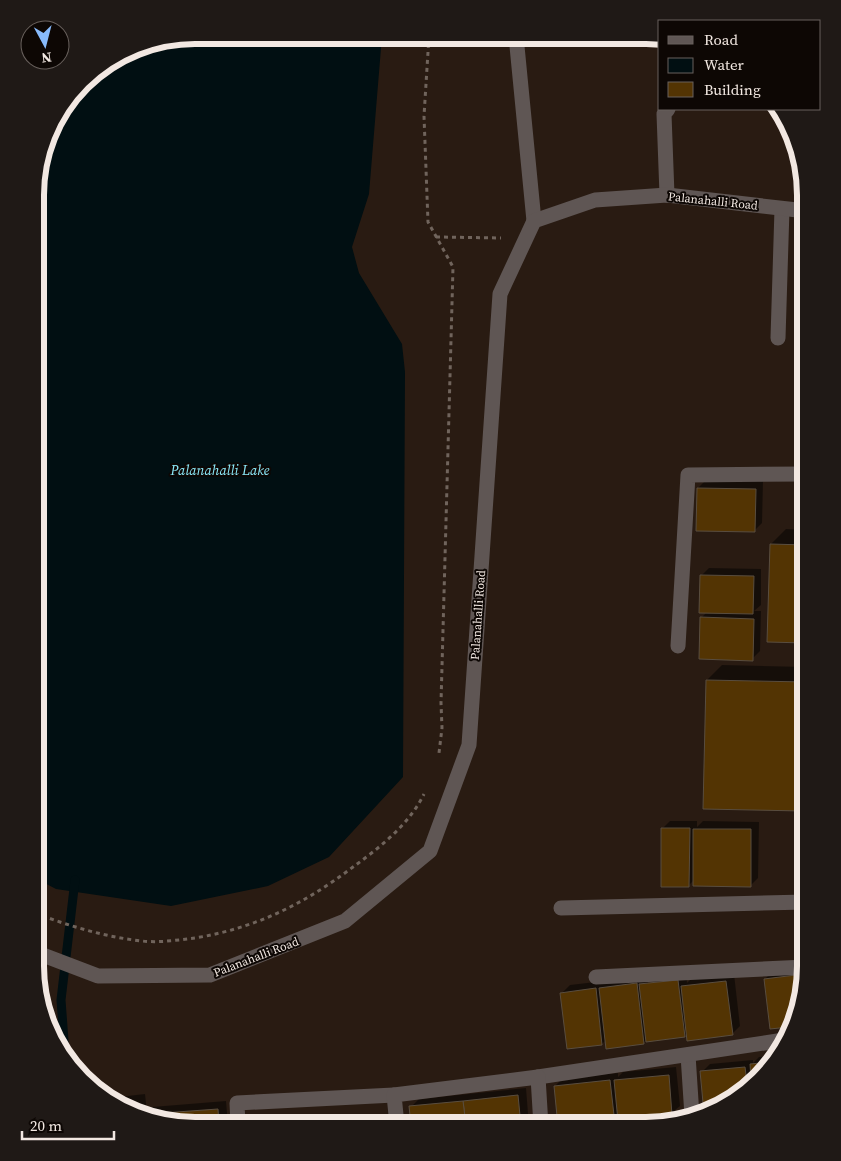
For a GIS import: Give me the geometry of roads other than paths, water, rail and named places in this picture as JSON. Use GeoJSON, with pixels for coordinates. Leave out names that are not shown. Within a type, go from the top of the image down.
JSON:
{"type":"FeatureCollection","features":[{"type":"Feature","properties":{"kind":"street"},"geometry":{"type":"LineString","coordinates":[[517,44],[534,221]]}},
{"type":"Feature","properties":{"kind":"street"},"geometry":{"type":"LineString","coordinates":[[667,110],[664,114],[667,195]]}},
{"type":"Feature","properties":{"kind":"street","name":"Palanahalli Road"},"geometry":{"type":"LineString","coordinates":[[44,955],[98,976],[210,976],[346,921],[430,851],[469,745],[500,294],[534,221],[595,200],[667,195],[797,210]]}},
{"type":"Feature","properties":{"kind":"street"},"geometry":{"type":"LineString","coordinates":[[778,338],[782,209]]}},
{"type":"Feature","properties":{"kind":"street"},"geometry":{"type":"LineString","coordinates":[[678,646],[688,475],[797,474]]}},
{"type":"Feature","properties":{"kind":"street"},"geometry":{"type":"LineString","coordinates":[[561,908],[797,902]]}},
{"type":"Feature","properties":{"kind":"street"},"geometry":{"type":"LineString","coordinates":[[596,977],[797,967]]}},
{"type":"Feature","properties":{"kind":"street"},"geometry":{"type":"LineString","coordinates":[[238,1117],[237,1103],[394,1095],[538,1077],[777,1041]]}},
{"type":"Feature","properties":{"kind":"street"},"geometry":{"type":"LineString","coordinates":[[688,1054],[692,1110]]}},
{"type":"Feature","properties":{"kind":"street"},"geometry":{"type":"LineString","coordinates":[[538,1077],[540,1117]]}},
{"type":"Feature","properties":{"kind":"street"},"geometry":{"type":"LineString","coordinates":[[394,1095],[396,1117]]}},
{"type":"Feature","properties":{"kind":"water","name":"Palanahalli Lake"},"geometry":{"type":"Polygon","coordinates":[[[185,44],[381,44],[369,194],[352,247],[359,273],[402,344],[405,372],[403,777],[329,857],[268,886],[171,906],[56,889],[44,883],[44,194],[45,175],[55,137],[69,111],[95,81],[128,59],[155,49],[185,44]]]}},
{"type":"Feature","properties":{"kind":"waterway"},"geometry":{"type":"LineString","coordinates":[[64,1042],[61,1000],[75,880]]}}]}
